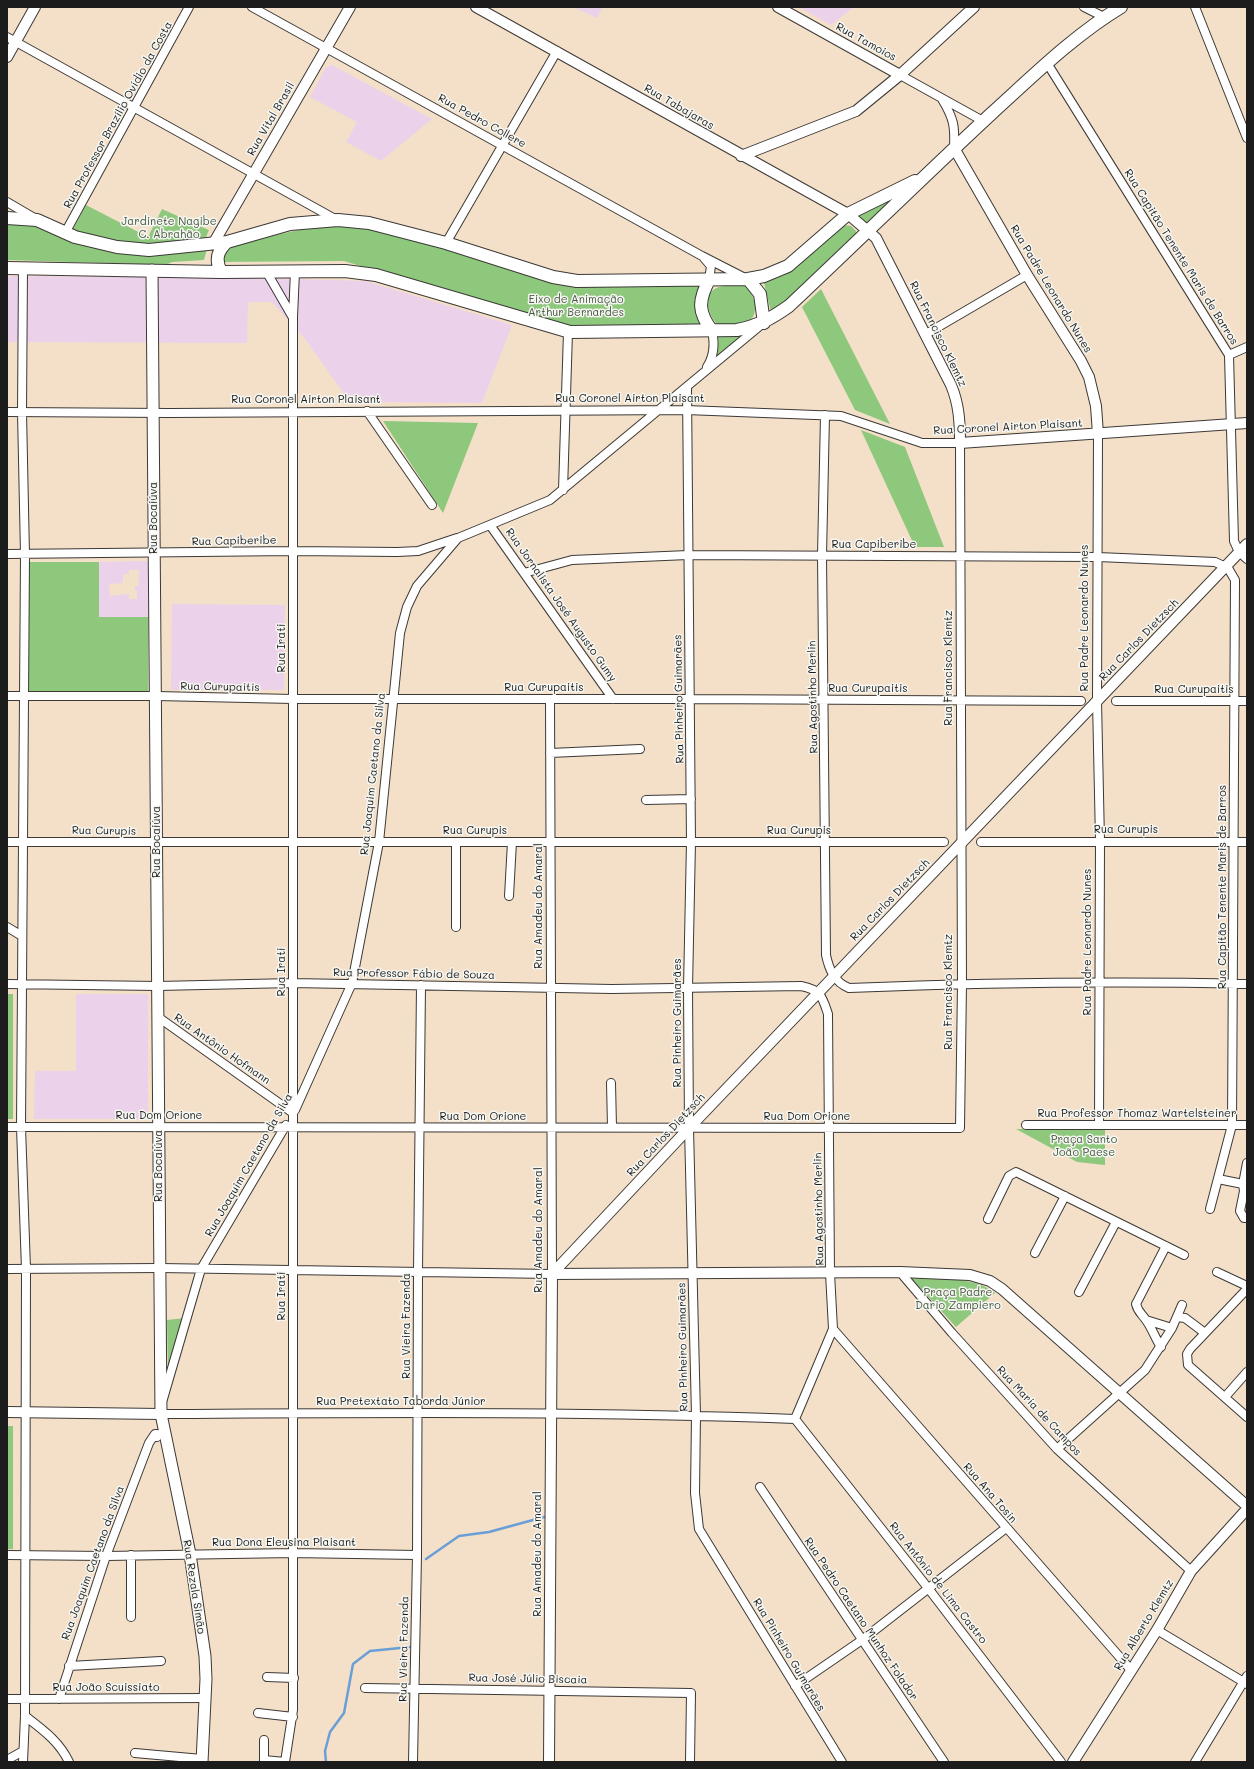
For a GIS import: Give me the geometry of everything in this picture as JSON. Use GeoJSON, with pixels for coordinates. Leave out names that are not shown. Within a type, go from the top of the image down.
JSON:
{"type":"FeatureCollection","features":[{"type":"Feature","properties":{"kind":"main road"},"geometry":{"type":"LineString","coordinates":[[7,268],[199,270],[221,272],[346,271],[376,275],[568,332],[737,330],[764,323],[789,306],[954,148],[1047,63],[1104,17],[1121,7]]}},
{"type":"Feature","properties":{"kind":"main road"},"geometry":{"type":"LineString","coordinates":[[7,218],[37,220],[65,233],[117,247],[149,250],[227,242],[290,224],[338,220],[381,225],[446,243],[553,277],[577,281],[748,279],[764,276],[788,266],[848,214],[926,175]]}},
{"type":"Feature","properties":{"kind":"main road"},"geometry":{"type":"LineString","coordinates":[[221,272],[217,260],[218,253],[221,247],[227,242]]}},
{"type":"Feature","properties":{"kind":"main road"},"geometry":{"type":"LineString","coordinates":[[199,270],[208,260],[213,244]]}},
{"type":"Feature","properties":{"kind":"main road","name":"Rua Bocaiúva"},"geometry":{"type":"LineString","coordinates":[[152,270],[161,1411]]}},
{"type":"Feature","properties":{"kind":"main road"},"geometry":{"type":"LineString","coordinates":[[748,279],[760,294],[764,323]]}},
{"type":"Feature","properties":{"kind":"main road"},"geometry":{"type":"LineString","coordinates":[[709,280],[702,296],[700,309],[703,319],[712,331]]}},
{"type":"Feature","properties":{"kind":"main road","name":"Rua Rezala Simão"},"geometry":{"type":"LineString","coordinates":[[161,1411],[190,1554],[205,1656],[202,1761]]}},
{"type":"Feature","properties":{"kind":"street"},"geometry":{"type":"LineString","coordinates":[[7,57],[11,39],[35,7]]}},
{"type":"Feature","properties":{"kind":"street","name":"Rua Professor Brazílio Ovídio da Costa"},"geometry":{"type":"LineString","coordinates":[[65,233],[189,7]]}},
{"type":"Feature","properties":{"kind":"street","name":"Rua Pedro Collere"},"geometry":{"type":"LineString","coordinates":[[252,7],[702,256],[748,279]]}},
{"type":"Feature","properties":{"kind":"street","name":"Rua Vital Brasil"},"geometry":{"type":"LineString","coordinates":[[213,244],[221,234],[254,172],[350,7]]}},
{"type":"Feature","properties":{"kind":"street","name":"Rua Tabajaras"},"geometry":{"type":"LineString","coordinates":[[476,7],[848,214],[869,230]]}},
{"type":"Feature","properties":{"kind":"street","name":"Rua Tamoios"},"geometry":{"type":"LineString","coordinates":[[778,7],[984,121]]}},
{"type":"Feature","properties":{"kind":"street"},"geometry":{"type":"LineString","coordinates":[[742,156],[856,111],[900,75],[974,7]]}},
{"type":"Feature","properties":{"kind":"street"},"geometry":{"type":"LineString","coordinates":[[1084,7],[1104,17]]}},
{"type":"Feature","properties":{"kind":"street"},"geometry":{"type":"LineString","coordinates":[[1195,7],[1247,138]]}},
{"type":"Feature","properties":{"kind":"street"},"geometry":{"type":"LineString","coordinates":[[11,39],[254,172],[338,220]]}},
{"type":"Feature","properties":{"kind":"street"},"geometry":{"type":"LineString","coordinates":[[446,243],[504,146],[557,51]]}},
{"type":"Feature","properties":{"kind":"street","name":"Rua Capitão Tenente Maris de Barros"},"geometry":{"type":"LineString","coordinates":[[1047,63],[1229,355],[1234,541],[1243,556]]}},
{"type":"Feature","properties":{"kind":"street"},"geometry":{"type":"LineString","coordinates":[[942,98],[950,112],[955,126],[954,148]]}},
{"type":"Feature","properties":{"kind":"street","name":"Rua Padre Leonardo Nunes"},"geometry":{"type":"LineString","coordinates":[[954,148],[1027,275],[1081,361],[1089,378],[1096,406],[1098,434],[1097,701],[1100,841],[1099,1125]]}},
{"type":"Feature","properties":{"kind":"street"},"geometry":{"type":"LineString","coordinates":[[7,202],[37,220]]}},
{"type":"Feature","properties":{"kind":"street","name":"Rua Francisco Klemtz"},"geometry":{"type":"LineString","coordinates":[[869,230],[876,238],[926,334],[956,398],[959,412],[961,555],[962,984],[960,1128]]}},
{"type":"Feature","properties":{"kind":"street"},"geometry":{"type":"LineString","coordinates":[[702,256],[710,266],[709,280]]}},
{"type":"Feature","properties":{"kind":"street"},"geometry":{"type":"LineString","coordinates":[[23,268],[22,412],[25,555],[21,1127],[26,1269],[24,1555],[25,1716],[23,1762]]}},
{"type":"Feature","properties":{"kind":"street","name":"Rua Irati"},"geometry":{"type":"LineString","coordinates":[[264,1761],[285,1762],[293,1717],[294,1678],[293,317],[295,271]]}},
{"type":"Feature","properties":{"kind":"street"},"geometry":{"type":"LineString","coordinates":[[266,272],[293,317]]}},
{"type":"Feature","properties":{"kind":"street"},"geometry":{"type":"LineString","coordinates":[[926,334],[1027,275]]}},
{"type":"Feature","properties":{"kind":"street","name":"Rua Joaquim Caetano da Silva"},"geometry":{"type":"LineString","coordinates":[[161,1411],[201,1269],[293,1113],[352,983],[379,842],[392,699],[400,633],[407,608],[417,586],[458,538],[550,500],[764,323]]}},
{"type":"Feature","properties":{"kind":"street","name":"Rua Joaquim Caetano da Silva"},"geometry":{"type":"LineString","coordinates":[[705,372],[711,361],[714,348],[712,331]]}},
{"type":"Feature","properties":{"kind":"street"},"geometry":{"type":"LineString","coordinates":[[563,490],[568,332]]}},
{"type":"Feature","properties":{"kind":"street"},"geometry":{"type":"LineString","coordinates":[[1229,355],[1247,347]]}},
{"type":"Feature","properties":{"kind":"street","name":"Rua Pinheiro Guimarães"},"geometry":{"type":"LineString","coordinates":[[687,388],[686,410],[691,799],[688,988],[689,1128],[696,1415],[696,1493],[699,1529],[842,1762]]}},
{"type":"Feature","properties":{"kind":"street","name":"Rua Coronel Airton Plaisant"},"geometry":{"type":"LineString","coordinates":[[7,412],[686,410],[825,415],[857,420],[902,438],[922,443],[960,443],[1247,423]]}},
{"type":"Feature","properties":{"kind":"street"},"geometry":{"type":"LineString","coordinates":[[367,411],[432,506]]}},
{"type":"Feature","properties":{"kind":"street","name":"Rua Agostinho Merlin"},"geometry":{"type":"LineString","coordinates":[[825,415],[822,556],[826,955],[828,966],[834,976]]}},
{"type":"Feature","properties":{"kind":"street","name":"Rua Jornalista José Augusto Gumy"},"geometry":{"type":"LineString","coordinates":[[490,525],[613,699]]}},
{"type":"Feature","properties":{"kind":"street","name":"Rua Capiberibe"},"geometry":{"type":"LineString","coordinates":[[7,554],[418,551],[458,538]]}},
{"type":"Feature","properties":{"kind":"street","name":"Rua Carlos Dietzsch"},"geometry":{"type":"LineString","coordinates":[[552,1274],[689,1128],[1226,566],[1243,556],[1247,544]]}},
{"type":"Feature","properties":{"kind":"street","name":"Rua Capiberibe"},"geometry":{"type":"LineString","coordinates":[[524,573],[572,560],[688,555],[961,555],[1098,557],[1215,562],[1226,566]]}},
{"type":"Feature","properties":{"kind":"street","name":"Rua Capitão Tenente Maris de Barros"},"geometry":{"type":"LineString","coordinates":[[1210,1209],[1232,1125],[1235,580],[1232,573],[1226,566]]}},
{"type":"Feature","properties":{"kind":"street","name":"Rua Curupaitis"},"geometry":{"type":"LineString","coordinates":[[7,696],[156,696],[293,699],[824,699],[1081,701]]}},
{"type":"Feature","properties":{"kind":"street","name":"Rua Amadeu do Amaral"},"geometry":{"type":"LineString","coordinates":[[549,1762],[552,1274],[550,699]]}},
{"type":"Feature","properties":{"kind":"street","name":"Rua Curupaitis"},"geometry":{"type":"LineString","coordinates":[[1116,701],[1247,701]]}},
{"type":"Feature","properties":{"kind":"street"},"geometry":{"type":"LineString","coordinates":[[550,753],[640,749]]}},
{"type":"Feature","properties":{"kind":"street"},"geometry":{"type":"LineString","coordinates":[[646,800],[691,799]]}},
{"type":"Feature","properties":{"kind":"street","name":"Rua Curupis"},"geometry":{"type":"LineString","coordinates":[[7,842],[944,842]]}},
{"type":"Feature","properties":{"kind":"street"},"geometry":{"type":"LineString","coordinates":[[456,842],[456,927]]}},
{"type":"Feature","properties":{"kind":"street"},"geometry":{"type":"LineString","coordinates":[[509,896],[512,842]]}},
{"type":"Feature","properties":{"kind":"street","name":"Rua Curupis"},"geometry":{"type":"LineString","coordinates":[[981,842],[1247,842]]}},
{"type":"Feature","properties":{"kind":"street"},"geometry":{"type":"LineString","coordinates":[[7,927],[22,936]]}},
{"type":"Feature","properties":{"kind":"street"},"geometry":{"type":"LineString","coordinates":[[834,976],[842,985],[848,988],[1100,981],[1247,984]]}},
{"type":"Feature","properties":{"kind":"street","name":"Rua Professor Fábio de Souza"},"geometry":{"type":"LineString","coordinates":[[7,984],[158,986],[352,983],[551,988],[801,986],[819,992]]}},
{"type":"Feature","properties":{"kind":"street","name":"Rua Vieira Fazenda"},"geometry":{"type":"LineString","coordinates":[[413,1762],[418,1555],[418,1272],[421,985]]}},
{"type":"Feature","properties":{"kind":"street","name":"Rua Agostinho Merlin"},"geometry":{"type":"LineString","coordinates":[[795,1419],[833,1329],[830,1273],[828,1014],[819,992]]}},
{"type":"Feature","properties":{"kind":"street","name":"Rua Antônio Hofmann"},"geometry":{"type":"LineString","coordinates":[[158,1017],[293,1113]]}},
{"type":"Feature","properties":{"kind":"street"},"geometry":{"type":"LineString","coordinates":[[611,1083],[612,1126]]}},
{"type":"Feature","properties":{"kind":"street","name":"Rua Professor Thomaz Wartelsteiner"},"geometry":{"type":"LineString","coordinates":[[1026,1125],[1247,1125]]}},
{"type":"Feature","properties":{"kind":"street","name":"Rua Dom Orione"},"geometry":{"type":"LineString","coordinates":[[7,1127],[551,1128],[612,1126],[689,1128],[960,1128]]}},
{"type":"Feature","properties":{"kind":"street"},"geometry":{"type":"LineString","coordinates":[[1247,1164],[1240,1211],[1244,1218],[1247,1218]]}},
{"type":"Feature","properties":{"kind":"street"},"geometry":{"type":"LineString","coordinates":[[988,1219],[1009,1176],[1016,1172],[1184,1254]]}},
{"type":"Feature","properties":{"kind":"street"},"geometry":{"type":"LineString","coordinates":[[1218,1179],[1243,1184]]}},
{"type":"Feature","properties":{"kind":"street"},"geometry":{"type":"LineString","coordinates":[[1035,1253],[1065,1196]]}},
{"type":"Feature","properties":{"kind":"street"},"geometry":{"type":"LineString","coordinates":[[1079,1292],[1116,1222]]}},
{"type":"Feature","properties":{"kind":"street"},"geometry":{"type":"LineString","coordinates":[[1161,1347],[1151,1332],[1146,1320],[1138,1312],[1136,1304],[1166,1246]]}},
{"type":"Feature","properties":{"kind":"street"},"geometry":{"type":"LineString","coordinates":[[7,1269],[160,1268],[552,1274],[900,1272],[970,1275],[990,1281],[1002,1289],[1247,1506]]}},
{"type":"Feature","properties":{"kind":"street","name":"Rua Maria de Campos"},"geometry":{"type":"LineString","coordinates":[[900,1272],[952,1334],[1057,1449],[1191,1571]]}},
{"type":"Feature","properties":{"kind":"street"},"geometry":{"type":"LineString","coordinates":[[1217,1272],[1247,1287],[1190,1349],[1187,1354],[1188,1365],[1247,1417]]}},
{"type":"Feature","properties":{"kind":"street"},"geometry":{"type":"LineString","coordinates":[[1057,1449],[1145,1370],[1172,1328],[1182,1305]]}},
{"type":"Feature","properties":{"kind":"street"},"geometry":{"type":"LineString","coordinates":[[1177,1317],[1186,1318],[1205,1333]]}},
{"type":"Feature","properties":{"kind":"street"},"geometry":{"type":"LineString","coordinates":[[1146,1320],[1172,1328]]}},
{"type":"Feature","properties":{"kind":"street","name":"Rua Ana Tosin"},"geometry":{"type":"LineString","coordinates":[[833,1329],[1131,1670]]}},
{"type":"Feature","properties":{"kind":"street"},"geometry":{"type":"LineString","coordinates":[[1225,1397],[1247,1372]]}},
{"type":"Feature","properties":{"kind":"street","name":"Rua Pretextato Taborda Júnior"},"geometry":{"type":"LineString","coordinates":[[7,1412],[161,1411],[294,1414],[550,1413],[696,1415],[795,1419]]}},
{"type":"Feature","properties":{"kind":"street","name":"Rua Antônio de Lima Castro"},"geometry":{"type":"LineString","coordinates":[[795,1419],[928,1588],[1061,1762]]}},
{"type":"Feature","properties":{"kind":"street","name":"Rua Joaquim Caetano da Silva"},"geometry":{"type":"LineString","coordinates":[[59,1699],[68,1666],[106,1556],[153,1437]]}},
{"type":"Feature","properties":{"kind":"street","name":"Rua Pedro Caetano Munhoz Folador"},"geometry":{"type":"LineString","coordinates":[[760,1488],[944,1762]]}},
{"type":"Feature","properties":{"kind":"street","name":"Rua Alberto Klemtz"},"geometry":{"type":"LineString","coordinates":[[1073,1762],[1157,1630],[1191,1571],[1247,1509]]}},
{"type":"Feature","properties":{"kind":"street"},"geometry":{"type":"LineString","coordinates":[[795,1686],[862,1640],[1006,1528]]}},
{"type":"Feature","properties":{"kind":"street","name":"Rua Dona Eleusina Plaisant"},"geometry":{"type":"LineString","coordinates":[[7,1555],[418,1555]]}},
{"type":"Feature","properties":{"kind":"street"},"geometry":{"type":"LineString","coordinates":[[131,1555],[131,1617]]}},
{"type":"Feature","properties":{"kind":"street"},"geometry":{"type":"LineString","coordinates":[[1157,1630],[1246,1681],[1195,1762]]}},
{"type":"Feature","properties":{"kind":"street"},"geometry":{"type":"LineString","coordinates":[[68,1666],[161,1661]]}},
{"type":"Feature","properties":{"kind":"street"},"geometry":{"type":"LineString","coordinates":[[267,1677],[294,1678]]}},
{"type":"Feature","properties":{"kind":"street","name":"Rua José Júlio Biscaia"},"geometry":{"type":"LineString","coordinates":[[365,1688],[549,1690],[691,1694],[690,1762]]}},
{"type":"Feature","properties":{"kind":"street","name":"Rua João Scuissiato"},"geometry":{"type":"LineString","coordinates":[[7,1699],[205,1698]]}},
{"type":"Feature","properties":{"kind":"street"},"geometry":{"type":"LineString","coordinates":[[258,1713],[293,1717]]}},
{"type":"Feature","properties":{"kind":"street"},"geometry":{"type":"LineString","coordinates":[[25,1716],[53,1737],[63,1750],[69,1762]]}},
{"type":"Feature","properties":{"kind":"street"},"geometry":{"type":"LineString","coordinates":[[264,1740],[264,1761]]}},
{"type":"Feature","properties":{"kind":"street"},"geometry":{"type":"LineString","coordinates":[[7,1760],[23,1752]]}},
{"type":"Feature","properties":{"kind":"street"},"geometry":{"type":"LineString","coordinates":[[136,1753],[202,1761]]}},
{"type":"Feature","properties":{"kind":"shaded area"},"geometry":{"type":"Polygon","coordinates":[[[573,7],[603,7],[597,18],[573,7]]]}},
{"type":"Feature","properties":{"kind":"shaded area"},"geometry":{"type":"Polygon","coordinates":[[[798,7],[854,7],[831,25],[798,7]]]}},
{"type":"Feature","properties":{"kind":"shaded area"},"geometry":{"type":"Polygon","coordinates":[[[332,65],[432,119],[381,161],[346,142],[357,122],[310,97],[326,67],[332,65]]]}},
{"type":"Feature","properties":{"kind":"shaded area"},"geometry":{"type":"Polygon","coordinates":[[[7,276],[260,278],[365,281],[512,325],[482,403],[350,402],[305,339],[272,302],[248,302],[247,343],[7,342],[7,276]]]}},
{"type":"Feature","properties":{"kind":"shaded area"},"geometry":{"type":"Polygon","coordinates":[[[148,561],[148,617],[99,617],[99,562],[148,561]],[[129,570],[129,577],[128,574],[123,574],[123,583],[109,584],[110,596],[129,594],[129,599],[137,599],[137,590],[135,590],[135,586],[139,586],[139,581],[137,581],[139,579],[139,570],[129,570]]]}},
{"type":"Feature","properties":{"kind":"shaded area"},"geometry":{"type":"Polygon","coordinates":[[[172,604],[285,605],[284,690],[171,690],[172,604]]]}},
{"type":"Feature","properties":{"kind":"shaded area"},"geometry":{"type":"Polygon","coordinates":[[[76,994],[148,994],[148,1119],[34,1119],[35,1071],[76,1071],[76,994]]]}},
{"type":"Feature","properties":{"kind":"green space"},"geometry":{"type":"Polygon","coordinates":[[[909,188],[870,225],[856,215],[909,188]]]}},
{"type":"Feature","properties":{"kind":"green space","name":"Jardinete Nagibe C. Abrahão"},"geometry":{"type":"Polygon","coordinates":[[[86,205],[148,237],[162,209],[209,230],[206,237],[161,244],[129,243],[72,231],[86,205]]]}},
{"type":"Feature","properties":{"kind":"green space"},"geometry":{"type":"Polygon","coordinates":[[[7,223],[37,224],[133,253],[178,253],[207,249],[204,260],[172,262],[166,265],[7,260],[7,223]]]}},
{"type":"Feature","properties":{"kind":"green space","name":"Eixo de Animação Arthur Bernardes"},"geometry":{"type":"Polygon","coordinates":[[[320,225],[364,228],[452,248],[565,284],[702,286],[704,326],[574,329],[552,325],[344,261],[218,262],[224,247],[320,225]]]}},
{"type":"Feature","properties":{"kind":"green space"},"geometry":{"type":"Polygon","coordinates":[[[844,225],[851,226],[856,231],[856,236],[846,243],[846,245],[784,303],[771,312],[764,283],[784,275],[844,225]]]}},
{"type":"Feature","properties":{"kind":"green space"},"geometry":{"type":"Polygon","coordinates":[[[745,285],[749,289],[754,299],[754,316],[746,323],[732,325],[717,324],[709,310],[708,299],[710,294],[713,290],[719,287],[745,285]]]}},
{"type":"Feature","properties":{"kind":"green space"},"geometry":{"type":"Polygon","coordinates":[[[821,289],[890,424],[855,410],[802,307],[821,289]]]}},
{"type":"Feature","properties":{"kind":"green space"},"geometry":{"type":"Polygon","coordinates":[[[745,335],[714,361],[717,336],[745,335]]]}},
{"type":"Feature","properties":{"kind":"green space"},"geometry":{"type":"Polygon","coordinates":[[[383,421],[478,423],[443,513],[383,421]]]}},
{"type":"Feature","properties":{"kind":"green space"},"geometry":{"type":"Polygon","coordinates":[[[861,430],[905,447],[944,547],[915,547],[861,430]]]}},
{"type":"Feature","properties":{"kind":"green space"},"geometry":{"type":"Polygon","coordinates":[[[29,562],[99,562],[99,617],[148,617],[148,693],[28,693],[29,562]]]}},
{"type":"Feature","properties":{"kind":"green space"},"geometry":{"type":"Polygon","coordinates":[[[7,994],[13,994],[13,1119],[7,1119],[7,994]]]}},
{"type":"Feature","properties":{"kind":"green space","name":"Praça Santo João Paese"},"geometry":{"type":"Polygon","coordinates":[[[1016,1129],[1105,1130],[1105,1165],[1077,1162],[1016,1129]]]}},
{"type":"Feature","properties":{"kind":"green space","name":"Praça Padre Dario Zampiero"},"geometry":{"type":"Polygon","coordinates":[[[911,1278],[966,1281],[986,1287],[995,1293],[956,1327],[911,1278]]]}},
{"type":"Feature","properties":{"kind":"green space"},"geometry":{"type":"Polygon","coordinates":[[[185,1318],[168,1371],[167,1320],[185,1318]]]}},
{"type":"Feature","properties":{"kind":"green space"},"geometry":{"type":"Polygon","coordinates":[[[7,1426],[13,1426],[13,1549],[7,1549],[7,1426]]]}},
{"type":"Feature","properties":{"kind":"waterway"},"geometry":{"type":"LineString","coordinates":[[426,1559],[459,1536],[489,1532],[544,1517]]}},
{"type":"Feature","properties":{"kind":"waterway"},"geometry":{"type":"LineString","coordinates":[[326,1762],[325,1751],[330,1732],[344,1713],[353,1664],[370,1651],[410,1647]]}}]}
